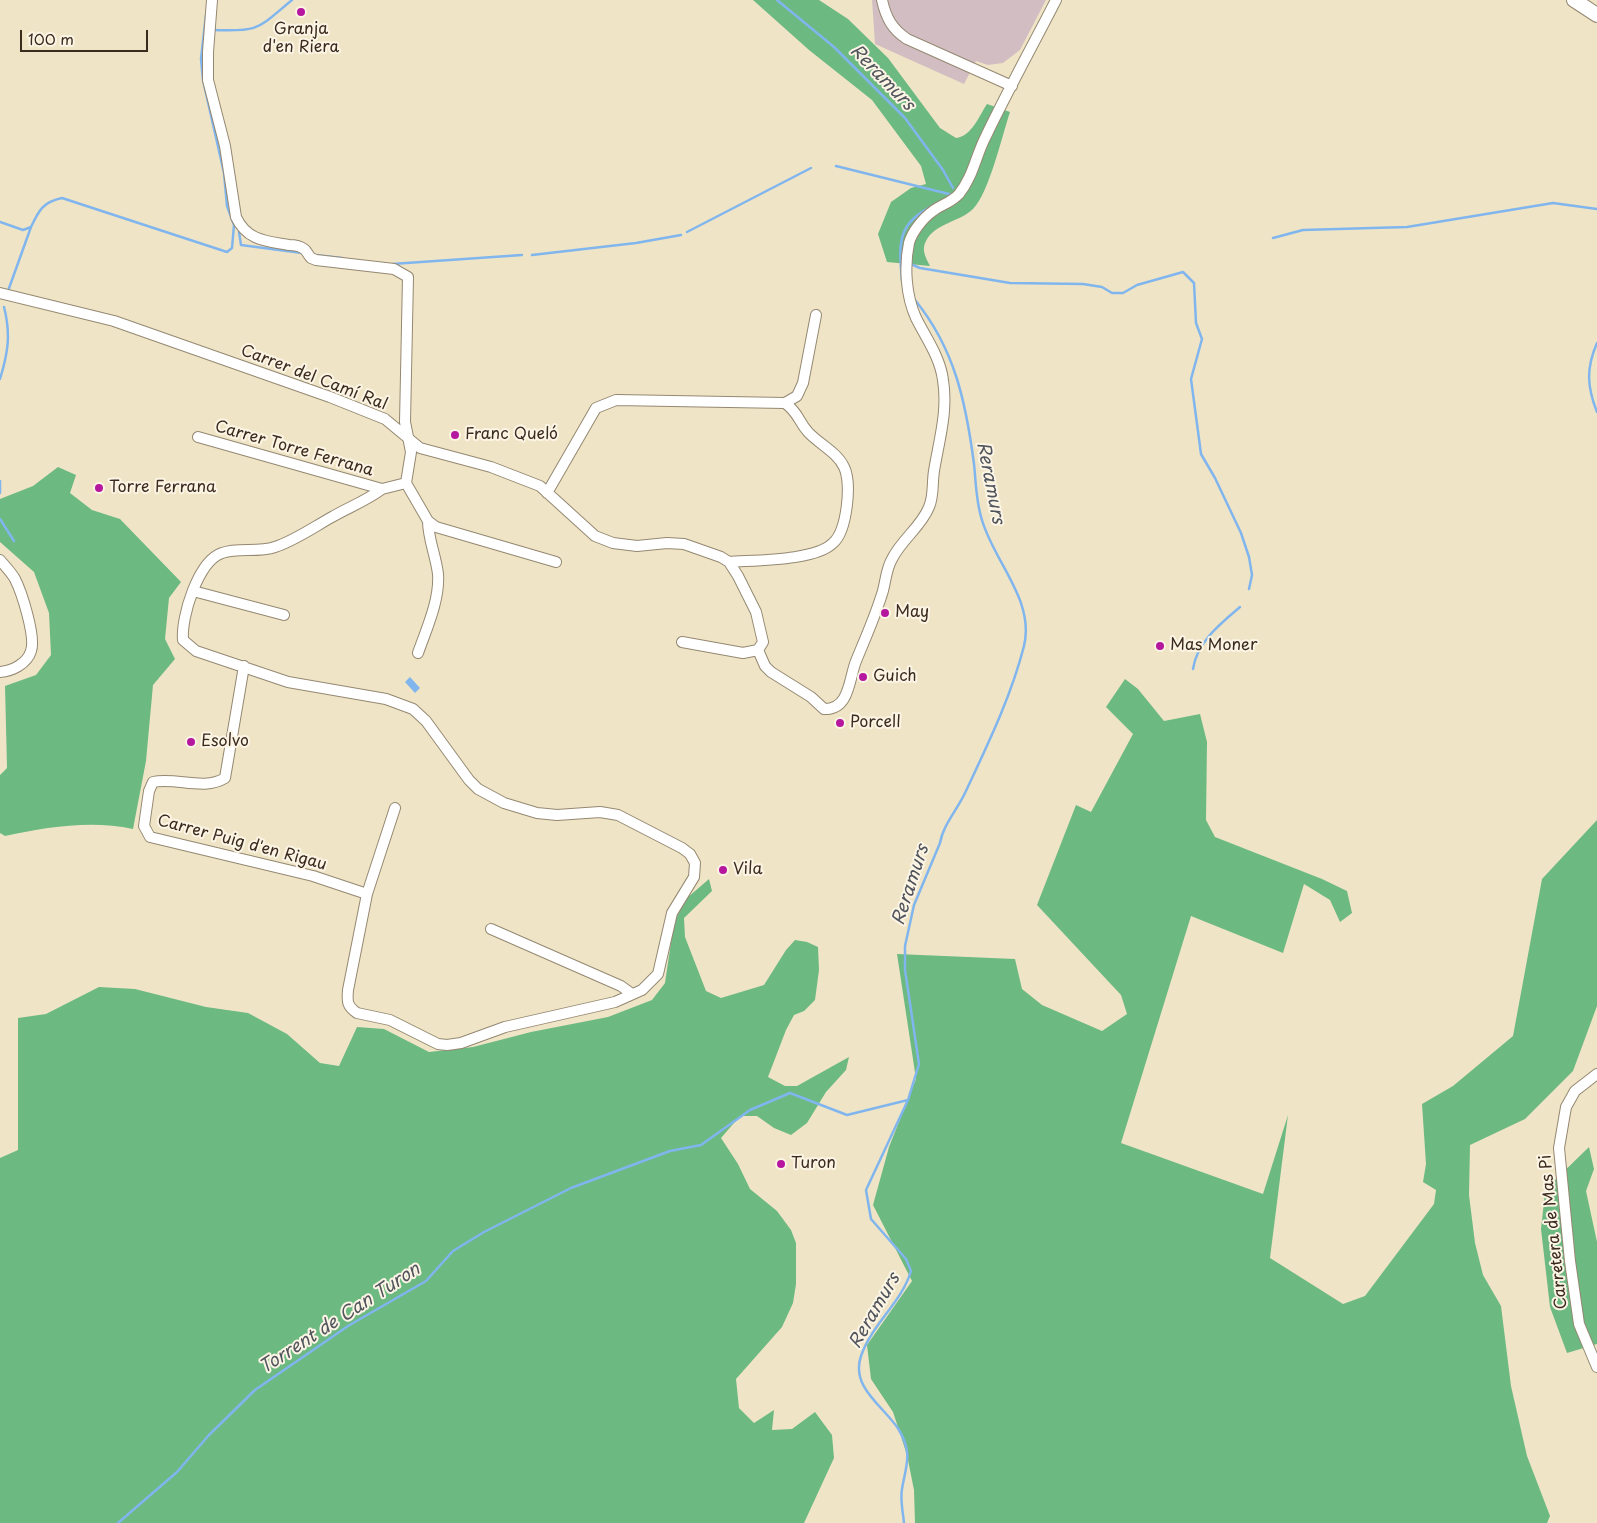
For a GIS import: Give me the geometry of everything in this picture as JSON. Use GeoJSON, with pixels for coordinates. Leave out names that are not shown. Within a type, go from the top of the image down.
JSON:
{"type":"FeatureCollection","features":[{"type":"Feature","properties":{"kind":"street"},"geometry":{"type":"LineString","coordinates":[[212,0],[208,80],[225,146],[236,217],[246,232],[254,238],[266,242],[301,247],[306,250],[311,258],[316,260],[394,269],[408,277],[405,422],[411,452],[406,483],[428,521],[436,527],[556,562]]}},
{"type":"Feature","properties":{"kind":"street"},"geometry":{"type":"LineString","coordinates":[[882,0],[887,21],[907,40],[1012,86]]}},
{"type":"Feature","properties":{"kind":"street"},"geometry":{"type":"LineString","coordinates":[[758,650],[765,666],[771,672],[812,696],[824,709],[831,709],[838,705],[845,697],[855,663],[879,603],[891,560],[906,537],[921,521],[929,507],[932,496],[933,474],[945,415],[943,377],[936,356],[913,309],[908,291],[910,242],[915,230],[932,212],[952,202],[969,179],[984,138],[1056,0]]}},
{"type":"Feature","properties":{"kind":"street"},"geometry":{"type":"LineString","coordinates":[[1574,0],[1597,15]]}},
{"type":"Feature","properties":{"kind":"street","name":"Carrer del Camí Ral"},"geometry":{"type":"LineString","coordinates":[[0,293],[114,321],[330,397],[385,420],[420,448],[491,466],[540,486],[595,536],[612,543],[638,546],[667,543],[684,544],[701,548],[729,562]]}},
{"type":"Feature","properties":{"kind":"street"},"geometry":{"type":"LineString","coordinates":[[548,493],[596,408],[616,400],[785,403],[797,396],[803,383],[816,315]]}},
{"type":"Feature","properties":{"kind":"street"},"geometry":{"type":"LineString","coordinates":[[682,642],[744,653],[758,650],[763,642],[756,612],[729,562],[814,554],[834,543],[845,520],[848,490],[844,467],[808,432],[796,411],[785,403]]}},
{"type":"Feature","properties":{"kind":"street","name":"Carrer Torre Ferrana"},"geometry":{"type":"LineString","coordinates":[[198,438],[382,489]]}},
{"type":"Feature","properties":{"kind":"street","name":"Carrer Torre Ferrana"},"geometry":{"type":"LineString","coordinates":[[244,666],[196,651],[183,640],[182,628],[193,591],[212,558],[222,553],[275,547],[349,507],[367,500],[382,489],[406,483]]}},
{"type":"Feature","properties":{"kind":"street"},"geometry":{"type":"LineString","coordinates":[[418,653],[432,613],[438,576],[428,530],[428,521]]}},
{"type":"Feature","properties":{"kind":"street"},"geometry":{"type":"LineString","coordinates":[[0,560],[14,577],[20,590],[32,642],[31,651],[18,667],[0,672]]}},
{"type":"Feature","properties":{"kind":"street"},"geometry":{"type":"LineString","coordinates":[[193,591],[284,615]]}},
{"type":"Feature","properties":{"kind":"street"},"geometry":{"type":"LineString","coordinates":[[244,666],[288,682],[386,699],[413,708],[426,721],[469,780],[478,789],[504,803],[547,814],[600,812],[618,815],[686,851],[695,863],[694,877],[672,913],[658,974],[642,990],[615,1002],[506,1027],[461,1043],[438,1044],[405,1026],[357,1012],[348,1005],[348,990],[367,894],[396,808]]}},
{"type":"Feature","properties":{"kind":"street","name":"Carrer Puig d'en Rigau"},"geometry":{"type":"LineString","coordinates":[[244,666],[225,778],[218,782],[203,783],[164,780],[153,782],[149,791],[144,826],[150,837],[313,876],[367,894]]}},
{"type":"Feature","properties":{"kind":"street"},"geometry":{"type":"LineString","coordinates":[[490,929],[621,986],[632,994]]}},
{"type":"Feature","properties":{"kind":"street","name":"Carretera de Mas Pi"},"geometry":{"type":"LineString","coordinates":[[1597,1074],[1575,1091],[1566,1108],[1559,1148],[1570,1261],[1579,1324],[1597,1367]]}},
{"type":"Feature","properties":{"kind":"shaded area"},"geometry":{"type":"Polygon","coordinates":[[[872,0],[1046,0],[1020,50],[1003,63],[988,65],[976,61],[964,84],[875,44],[872,0]]]}},
{"type":"Feature","properties":{"kind":"green space"},"geometry":{"type":"Polygon","coordinates":[[[753,0],[819,0],[848,19],[888,58],[940,128],[956,138],[971,130],[987,104],[1010,112],[990,178],[979,201],[968,213],[935,230],[926,241],[924,251],[930,266],[887,262],[878,234],[891,202],[911,188],[926,184],[921,166],[872,100],[809,50],[753,0]]]}},
{"type":"Feature","properties":{"kind":"green space"},"geometry":{"type":"Polygon","coordinates":[[[58,467],[76,475],[70,493],[92,510],[120,519],[181,582],[169,598],[165,639],[175,659],[153,685],[146,761],[133,829],[117,826],[85,825],[37,830],[5,836],[0,833],[0,775],[7,768],[5,686],[36,675],[51,655],[49,613],[34,572],[0,542],[0,499],[33,486],[58,467]]]}},
{"type":"Feature","properties":{"kind":"green space"},"geometry":{"type":"Polygon","coordinates":[[[1125,679],[1138,689],[1164,721],[1200,714],[1207,742],[1206,820],[1215,837],[1322,879],[1347,891],[1352,913],[1340,922],[1330,900],[1304,884],[1283,953],[1191,916],[1121,1143],[1263,1194],[1288,1115],[1270,1258],[1343,1304],[1365,1296],[1434,1204],[1436,1190],[1423,1182],[1426,1164],[1422,1104],[1453,1086],[1513,1036],[1542,879],[1597,820],[1597,1006],[1573,1071],[1525,1119],[1470,1145],[1469,1195],[1475,1243],[1483,1275],[1501,1306],[1511,1386],[1527,1456],[1550,1516],[1547,1523],[915,1523],[914,1490],[907,1455],[893,1412],[871,1379],[867,1345],[912,1281],[873,1205],[889,1147],[916,1079],[897,954],[1015,959],[1022,989],[1042,1005],[1102,1031],[1127,1014],[1121,995],[1037,905],[1076,805],[1091,812],[1133,734],[1106,707],[1125,679]]]}},
{"type":"Feature","properties":{"kind":"green space"},"geometry":{"type":"Polygon","coordinates":[[[709,879],[712,891],[684,918],[685,937],[706,991],[721,998],[764,985],[786,950],[795,940],[807,942],[818,947],[819,970],[815,1000],[804,1011],[794,1015],[786,1030],[768,1077],[785,1086],[797,1086],[849,1057],[846,1070],[826,1092],[807,1123],[791,1135],[774,1128],[757,1116],[740,1116],[721,1138],[738,1164],[750,1189],[777,1211],[791,1230],[796,1243],[796,1284],[793,1303],[782,1327],[736,1379],[739,1408],[754,1423],[774,1410],[772,1430],[792,1429],[815,1412],[832,1435],[834,1458],[804,1523],[0,1523],[0,1158],[18,1150],[18,1018],[46,1014],[99,987],[135,989],[206,1007],[248,1013],[287,1034],[320,1063],[339,1066],[357,1027],[384,1029],[429,1052],[473,1047],[531,1032],[608,1017],[652,1000],[665,983],[674,922],[687,898],[709,879]]]}},
{"type":"Feature","properties":{"kind":"green space"},"geometry":{"type":"Polygon","coordinates":[[[1589,1147],[1594,1169],[1586,1191],[1597,1242],[1597,1344],[1567,1353],[1550,1307],[1541,1229],[1546,1183],[1554,1181],[1589,1147]]]}},
{"type":"Feature","properties":{"kind":"water"},"geometry":{"type":"Polygon","coordinates":[[[410,677],[420,688],[415,693],[405,682],[410,677]]]}},
{"type":"Feature","properties":{"kind":"waterway"},"geometry":{"type":"LineString","coordinates":[[213,30],[240,30],[257,27],[292,0]]}},
{"type":"Feature","properties":{"kind":"waterway","name":"Reramurs"},"geometry":{"type":"LineString","coordinates":[[777,0],[834,47],[905,118],[943,170],[953,188]]}},
{"type":"Feature","properties":{"kind":"waterway"},"geometry":{"type":"LineString","coordinates":[[0,222],[23,230],[31,227],[46,204],[62,198],[227,252],[232,248],[234,225],[227,206],[224,173],[203,80],[201,59],[206,15]]}},
{"type":"Feature","properties":{"kind":"waterway"},"geometry":{"type":"LineString","coordinates":[[836,166],[953,195]]}},
{"type":"Feature","properties":{"kind":"waterway"},"geometry":{"type":"LineString","coordinates":[[687,232],[811,168]]}},
{"type":"Feature","properties":{"kind":"waterway"},"geometry":{"type":"LineString","coordinates":[[1273,238],[1303,230],[1407,227],[1553,203],[1597,209]]}},
{"type":"Feature","properties":{"kind":"waterway","name":"Reramurs"},"geometry":{"type":"LineString","coordinates":[[902,281],[900,256],[902,236],[912,220],[933,206]]}},
{"type":"Feature","properties":{"kind":"waterway"},"geometry":{"type":"LineString","coordinates":[[8,291],[31,227]]}},
{"type":"Feature","properties":{"kind":"waterway"},"geometry":{"type":"LineString","coordinates":[[239,232],[241,245],[302,253]]}},
{"type":"Feature","properties":{"kind":"waterway"},"geometry":{"type":"LineString","coordinates":[[532,255],[636,243],[681,235]]}},
{"type":"Feature","properties":{"kind":"waterway"},"geometry":{"type":"LineString","coordinates":[[315,255],[342,258]]}},
{"type":"Feature","properties":{"kind":"waterway"},"geometry":{"type":"LineString","coordinates":[[392,264],[522,255]]}},
{"type":"Feature","properties":{"kind":"waterway"},"geometry":{"type":"LineString","coordinates":[[908,263],[920,268],[1010,283],[1083,284],[1102,287],[1112,293],[1123,293],[1137,285],[1183,272],[1194,283],[1196,323],[1202,339],[1191,379],[1201,454],[1215,478],[1241,533],[1249,557],[1252,575],[1249,589]]}},
{"type":"Feature","properties":{"kind":"waterway","name":"Reramurs"},"geometry":{"type":"LineString","coordinates":[[904,1523],[901,1497],[907,1460],[906,1446],[899,1430],[864,1387],[860,1378],[859,1367],[866,1344],[901,1293],[911,1271],[906,1259],[871,1219],[866,1190],[908,1100],[919,1064],[905,970],[905,946],[914,905],[944,830],[965,793],[1005,703],[1019,665],[1026,629],[1019,597],[988,536],[980,513],[967,420],[949,357],[929,319],[915,300]]}},
{"type":"Feature","properties":{"kind":"waterway"},"geometry":{"type":"LineString","coordinates":[[0,379],[8,343],[4,307]]}},
{"type":"Feature","properties":{"kind":"waterway"},"geometry":{"type":"LineString","coordinates":[[1597,343],[1593,352],[1589,378],[1591,394],[1597,412]]}},
{"type":"Feature","properties":{"kind":"waterway"},"geometry":{"type":"LineString","coordinates":[[0,481],[0,493]]}},
{"type":"Feature","properties":{"kind":"waterway"},"geometry":{"type":"LineString","coordinates":[[0,519],[14,541]]}},
{"type":"Feature","properties":{"kind":"waterway"},"geometry":{"type":"LineString","coordinates":[[1193,669],[1199,650],[1210,634],[1240,607]]}},
{"type":"Feature","properties":{"kind":"waterway","name":"Torrent de Can Turon"},"geometry":{"type":"LineString","coordinates":[[118,1523],[177,1472],[209,1435],[255,1390],[348,1326],[426,1281],[453,1251],[484,1232],[571,1188],[670,1151],[701,1145],[750,1110],[790,1093],[847,1115],[908,1100]]}},
{"type":"Feature","properties":{"kind":"place","name":"Granja d'en Riera"},"geometry":{"type":"Point","coordinates":[301,12]}},
{"type":"Feature","properties":{"kind":"place","name":"Franc Queló"},"geometry":{"type":"Point","coordinates":[455,435]}},
{"type":"Feature","properties":{"kind":"place","name":"Torre Ferrana"},"geometry":{"type":"Point","coordinates":[99,488]}},
{"type":"Feature","properties":{"kind":"place","name":"May"},"geometry":{"type":"Point","coordinates":[885,613]}},
{"type":"Feature","properties":{"kind":"place","name":"Mas Moner"},"geometry":{"type":"Point","coordinates":[1160,646]}},
{"type":"Feature","properties":{"kind":"place","name":"Guich"},"geometry":{"type":"Point","coordinates":[863,677]}},
{"type":"Feature","properties":{"kind":"place","name":"Porcell"},"geometry":{"type":"Point","coordinates":[840,723]}},
{"type":"Feature","properties":{"kind":"place","name":"Esolvo"},"geometry":{"type":"Point","coordinates":[191,742]}},
{"type":"Feature","properties":{"kind":"place","name":"Vila"},"geometry":{"type":"Point","coordinates":[723,870]}},
{"type":"Feature","properties":{"kind":"place","name":"Turon"},"geometry":{"type":"Point","coordinates":[781,1164]}}]}
